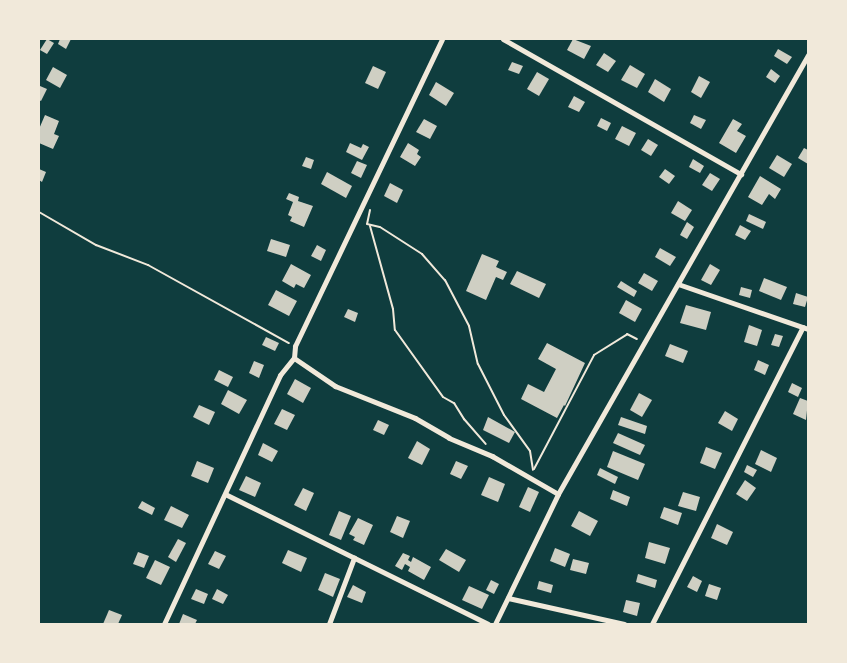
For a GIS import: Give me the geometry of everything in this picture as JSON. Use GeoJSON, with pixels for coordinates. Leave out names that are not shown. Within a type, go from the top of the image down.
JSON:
{"type":"FeatureCollection","features":[{"type":"Feature","properties":{"kind":"street"},"geometry":{"type":"LineString","coordinates":[[164,624],[280,374],[294,358],[295,346],[442,39]]}},
{"type":"Feature","properties":{"kind":"street"},"geometry":{"type":"LineString","coordinates":[[503,39],[741,174]]}},
{"type":"Feature","properties":{"kind":"street"},"geometry":{"type":"LineString","coordinates":[[495,624],[558,494],[808,55]]}},
{"type":"Feature","properties":{"kind":"street"},"geometry":{"type":"LineString","coordinates":[[652,624],[806,328],[678,284]]}},
{"type":"Feature","properties":{"kind":"street"},"geometry":{"type":"LineString","coordinates":[[294,358],[335,386],[415,418],[449,438],[492,456],[558,494]]}},
{"type":"Feature","properties":{"kind":"street"},"geometry":{"type":"LineString","coordinates":[[225,494],[488,624]]}},
{"type":"Feature","properties":{"kind":"street"},"geometry":{"type":"LineString","coordinates":[[329,624],[354,558]]}},
{"type":"Feature","properties":{"kind":"street"},"geometry":{"type":"LineString","coordinates":[[508,598],[624,624]]}},
{"type":"Feature","properties":{"kind":"path"},"geometry":{"type":"LineString","coordinates":[[372,202],[367,224],[370,226],[392,309],[395,330],[443,397],[454,403],[464,419],[484,442],[492,456]]}},
{"type":"Feature","properties":{"kind":"path"},"geometry":{"type":"LineString","coordinates":[[39,212],[96,244],[148,265],[295,346]]}},
{"type":"Feature","properties":{"kind":"path"},"geometry":{"type":"LineString","coordinates":[[370,226],[380,227],[422,254],[445,280],[469,326],[478,364],[504,415],[530,451],[534,470]]}},
{"type":"Feature","properties":{"kind":"path"},"geometry":{"type":"LineString","coordinates":[[528,478],[534,470],[594,355],[627,334],[644,343]]}},
{"type":"Feature","properties":{"kind":"building"},"geometry":{"type":"Polygon","coordinates":[[[47,39],[54,43],[47,54],[40,50],[47,39]]]}},
{"type":"Feature","properties":{"kind":"building"},"geometry":{"type":"Polygon","coordinates":[[[60,39],[71,39],[66,49],[58,44],[60,39]]]}},
{"type":"Feature","properties":{"kind":"building"},"geometry":{"type":"Polygon","coordinates":[[[573,39],[591,46],[584,59],[567,50],[573,39]]]}},
{"type":"Feature","properties":{"kind":"building"},"geometry":{"type":"Polygon","coordinates":[[[778,49],[792,57],[787,64],[774,56],[778,49]]]}},
{"type":"Feature","properties":{"kind":"building"},"geometry":{"type":"Polygon","coordinates":[[[604,53],[616,61],[608,72],[596,65],[604,53]]]}},
{"type":"Feature","properties":{"kind":"building"},"geometry":{"type":"Polygon","coordinates":[[[512,62],[523,66],[519,74],[508,70],[512,62]]]}},
{"type":"Feature","properties":{"kind":"building"},"geometry":{"type":"Polygon","coordinates":[[[630,65],[645,74],[637,88],[621,80],[630,65]]]}},
{"type":"Feature","properties":{"kind":"building"},"geometry":{"type":"Polygon","coordinates":[[[373,66],[386,72],[378,89],[365,83],[373,66]]]}},
{"type":"Feature","properties":{"kind":"building"},"geometry":{"type":"Polygon","coordinates":[[[53,67],[67,75],[60,88],[46,80],[53,67]]]}},
{"type":"Feature","properties":{"kind":"building"},"geometry":{"type":"Polygon","coordinates":[[[771,69],[780,76],[775,83],[766,77],[771,69]]]}},
{"type":"Feature","properties":{"kind":"building"},"geometry":{"type":"Polygon","coordinates":[[[537,72],[549,79],[539,96],[527,89],[537,72]]]}},
{"type":"Feature","properties":{"kind":"building"},"geometry":{"type":"Polygon","coordinates":[[[699,76],[710,82],[701,98],[691,92],[699,76]]]}},
{"type":"Feature","properties":{"kind":"building"},"geometry":{"type":"Polygon","coordinates":[[[655,79],[671,89],[664,102],[648,92],[655,79]]]}},
{"type":"Feature","properties":{"kind":"building"},"geometry":{"type":"Polygon","coordinates":[[[436,82],[454,93],[446,106],[429,95],[436,82]]]}},
{"type":"Feature","properties":{"kind":"building"},"geometry":{"type":"Polygon","coordinates":[[[40,86],[47,89],[41,101],[39,100],[40,86]]]}},
{"type":"Feature","properties":{"kind":"building"},"geometry":{"type":"Polygon","coordinates":[[[574,96],[585,102],[579,112],[568,107],[574,96]]]}},
{"type":"Feature","properties":{"kind":"building"},"geometry":{"type":"Polygon","coordinates":[[[45,115],[59,121],[54,134],[59,136],[53,149],[39,143],[39,129],[45,115]]]}},
{"type":"Feature","properties":{"kind":"building"},"geometry":{"type":"Polygon","coordinates":[[[694,115],[706,120],[701,129],[690,123],[694,115]]]}},
{"type":"Feature","properties":{"kind":"building"},"geometry":{"type":"Polygon","coordinates":[[[601,118],[611,123],[607,131],[597,126],[601,118]]]}},
{"type":"Feature","properties":{"kind":"building"},"geometry":{"type":"Polygon","coordinates":[[[424,119],[437,126],[430,139],[416,132],[424,119]]]}},
{"type":"Feature","properties":{"kind":"building"},"geometry":{"type":"Polygon","coordinates":[[[733,119],[742,124],[737,131],[746,136],[736,153],[719,143],[733,119]]]}},
{"type":"Feature","properties":{"kind":"building"},"geometry":{"type":"Polygon","coordinates":[[[622,126],[636,133],[629,146],[615,139],[622,126]]]}},
{"type":"Feature","properties":{"kind":"building"},"geometry":{"type":"Polygon","coordinates":[[[648,139],[658,145],[651,156],[641,150],[648,139]]]}},
{"type":"Feature","properties":{"kind":"building"},"geometry":{"type":"Polygon","coordinates":[[[350,143],[361,148],[363,144],[369,147],[362,160],[346,152],[350,143]]]}},
{"type":"Feature","properties":{"kind":"building"},"geometry":{"type":"Polygon","coordinates":[[[408,143],[419,150],[417,154],[421,157],[415,166],[400,157],[408,143]]]}},
{"type":"Feature","properties":{"kind":"building"},"geometry":{"type":"Polygon","coordinates":[[[804,148],[808,150],[808,164],[798,158],[804,148]]]}},
{"type":"Feature","properties":{"kind":"building"},"geometry":{"type":"Polygon","coordinates":[[[777,155],[792,164],[784,177],[769,168],[777,155]]]}},
{"type":"Feature","properties":{"kind":"building"},"geometry":{"type":"Polygon","coordinates":[[[306,157],[314,160],[311,169],[302,166],[306,157]]]}},
{"type":"Feature","properties":{"kind":"building"},"geometry":{"type":"Polygon","coordinates":[[[693,159],[704,166],[700,173],[689,167],[693,159]]]}},
{"type":"Feature","properties":{"kind":"building"},"geometry":{"type":"Polygon","coordinates":[[[357,161],[367,165],[361,178],[351,173],[357,161]]]}},
{"type":"Feature","properties":{"kind":"building"},"geometry":{"type":"Polygon","coordinates":[[[39,169],[46,172],[42,182],[39,180],[39,169]]]}},
{"type":"Feature","properties":{"kind":"building"},"geometry":{"type":"Polygon","coordinates":[[[665,169],[675,176],[669,184],[659,177],[665,169]]]}},
{"type":"Feature","properties":{"kind":"building"},"geometry":{"type":"Polygon","coordinates":[[[327,172],[352,186],[346,198],[321,184],[327,172]]]}},
{"type":"Feature","properties":{"kind":"building"},"geometry":{"type":"Polygon","coordinates":[[[710,173],[720,179],[712,191],[702,185],[710,173]]]}},
{"type":"Feature","properties":{"kind":"building"},"geometry":{"type":"Polygon","coordinates":[[[760,176],[781,189],[775,199],[769,194],[762,205],[748,197],[760,176]]]}},
{"type":"Feature","properties":{"kind":"building"},"geometry":{"type":"Polygon","coordinates":[[[390,183],[403,190],[397,203],[384,196],[390,183]]]}},
{"type":"Feature","properties":{"kind":"building"},"geometry":{"type":"Polygon","coordinates":[[[289,193],[299,197],[298,201],[313,206],[304,227],[290,221],[292,217],[288,215],[293,202],[286,199],[289,193]]]}},
{"type":"Feature","properties":{"kind":"building"},"geometry":{"type":"Polygon","coordinates":[[[678,201],[692,210],[685,221],[671,213],[678,201]]]}},
{"type":"Feature","properties":{"kind":"building"},"geometry":{"type":"Polygon","coordinates":[[[749,214],[766,222],[763,229],[746,221],[749,214]]]}},
{"type":"Feature","properties":{"kind":"building"},"geometry":{"type":"Polygon","coordinates":[[[687,222],[694,227],[687,239],[680,235],[687,222]]]}},
{"type":"Feature","properties":{"kind":"building"},"geometry":{"type":"Polygon","coordinates":[[[740,225],[751,231],[745,240],[735,235],[740,225]]]}},
{"type":"Feature","properties":{"kind":"building"},"geometry":{"type":"Polygon","coordinates":[[[271,239],[290,245],[286,257],[267,251],[271,239]]]}},
{"type":"Feature","properties":{"kind":"building"},"geometry":{"type":"Polygon","coordinates":[[[317,245],[326,250],[321,261],[311,256],[317,245]]]}},
{"type":"Feature","properties":{"kind":"building"},"geometry":{"type":"Polygon","coordinates":[[[660,248],[676,257],[670,266],[655,257],[660,248]]]}},
{"type":"Feature","properties":{"kind":"building"},"geometry":{"type":"Polygon","coordinates":[[[482,254],[499,261],[496,267],[507,272],[503,280],[496,277],[486,300],[466,291],[482,254]]]}},
{"type":"Feature","properties":{"kind":"building"},"geometry":{"type":"Polygon","coordinates":[[[291,264],[311,275],[304,288],[296,284],[294,288],[282,281],[291,264]]]}},
{"type":"Feature","properties":{"kind":"building"},"geometry":{"type":"Polygon","coordinates":[[[710,264],[720,270],[711,285],[701,280],[710,264]]]}},
{"type":"Feature","properties":{"kind":"building"},"geometry":{"type":"Polygon","coordinates":[[[517,271],[546,284],[539,298],[510,284],[517,271]]]}},
{"type":"Feature","properties":{"kind":"building"},"geometry":{"type":"Polygon","coordinates":[[[644,273],[658,281],[652,291],[638,283],[644,273]]]}},
{"type":"Feature","properties":{"kind":"building"},"geometry":{"type":"Polygon","coordinates":[[[764,278],[787,287],[781,300],[759,291],[764,278]]]}},
{"type":"Feature","properties":{"kind":"building"},"geometry":{"type":"Polygon","coordinates":[[[621,281],[637,291],[634,297],[617,287],[621,281]]]}},
{"type":"Feature","properties":{"kind":"building"},"geometry":{"type":"Polygon","coordinates":[[[741,287],[752,290],[750,298],[739,295],[741,287]]]}},
{"type":"Feature","properties":{"kind":"building"},"geometry":{"type":"Polygon","coordinates":[[[276,290],[297,301],[289,316],[268,305],[276,290]]]}},
{"type":"Feature","properties":{"kind":"building"},"geometry":{"type":"Polygon","coordinates":[[[796,293],[808,297],[805,307],[793,304],[796,293]]]}},
{"type":"Feature","properties":{"kind":"building"},"geometry":{"type":"Polygon","coordinates":[[[626,300],[642,309],[635,322],[619,313],[626,300]]]}},
{"type":"Feature","properties":{"kind":"building"},"geometry":{"type":"Polygon","coordinates":[[[686,305],[711,312],[706,330],[680,323],[686,305]]]}},
{"type":"Feature","properties":{"kind":"building"},"geometry":{"type":"Polygon","coordinates":[[[348,309],[358,313],[355,322],[344,317],[348,309]]]}},
{"type":"Feature","properties":{"kind":"building"},"geometry":{"type":"Polygon","coordinates":[[[749,325],[762,330],[757,346],[744,342],[749,325]]]}},
{"type":"Feature","properties":{"kind":"building"},"geometry":{"type":"Polygon","coordinates":[[[775,334],[783,336],[779,347],[771,345],[775,334]]]}},
{"type":"Feature","properties":{"kind":"building"},"geometry":{"type":"Polygon","coordinates":[[[266,337],[279,343],[275,351],[262,345],[266,337]]]}},
{"type":"Feature","properties":{"kind":"building"},"geometry":{"type":"Polygon","coordinates":[[[547,343],[585,363],[565,406],[557,418],[521,399],[528,384],[544,392],[556,369],[538,359],[547,343]]]}},
{"type":"Feature","properties":{"kind":"building"},"geometry":{"type":"Polygon","coordinates":[[[670,344],[688,351],[683,363],[665,356],[670,344]]]}},
{"type":"Feature","properties":{"kind":"building"},"geometry":{"type":"Polygon","coordinates":[[[758,360],[769,365],[765,375],[754,370],[758,360]]]}},
{"type":"Feature","properties":{"kind":"building"},"geometry":{"type":"Polygon","coordinates":[[[254,361],[264,365],[259,378],[249,373],[254,361]]]}},
{"type":"Feature","properties":{"kind":"building"},"geometry":{"type":"Polygon","coordinates":[[[219,370],[233,377],[228,387],[214,380],[219,370]]]}},
{"type":"Feature","properties":{"kind":"building"},"geometry":{"type":"Polygon","coordinates":[[[295,379],[311,388],[303,403],[287,394],[295,379]]]}},
{"type":"Feature","properties":{"kind":"building"},"geometry":{"type":"Polygon","coordinates":[[[792,383],[802,388],[798,397],[788,392],[792,383]]]}},
{"type":"Feature","properties":{"kind":"building"},"geometry":{"type":"Polygon","coordinates":[[[228,390],[247,400],[239,414],[221,404],[228,390]]]}},
{"type":"Feature","properties":{"kind":"building"},"geometry":{"type":"Polygon","coordinates":[[[639,393],[652,400],[642,417],[630,410],[639,393]]]}},
{"type":"Feature","properties":{"kind":"building"},"geometry":{"type":"Polygon","coordinates":[[[800,398],[808,401],[806,420],[793,414],[800,398]]]}},
{"type":"Feature","properties":{"kind":"building"},"geometry":{"type":"Polygon","coordinates":[[[199,405],[215,412],[209,425],[193,417],[199,405]]]}},
{"type":"Feature","properties":{"kind":"building"},"geometry":{"type":"Polygon","coordinates":[[[282,409],[295,415],[287,430],[274,424],[282,409]]]}},
{"type":"Feature","properties":{"kind":"building"},"geometry":{"type":"Polygon","coordinates":[[[725,411],[738,419],[732,431],[718,423],[725,411]]]}},
{"type":"Feature","properties":{"kind":"building"},"geometry":{"type":"Polygon","coordinates":[[[488,417],[515,432],[509,443],[483,430],[488,417]]]}},
{"type":"Feature","properties":{"kind":"building"},"geometry":{"type":"Polygon","coordinates":[[[621,417],[647,426],[645,434],[618,425],[621,417]]]}},
{"type":"Feature","properties":{"kind":"building"},"geometry":{"type":"Polygon","coordinates":[[[378,420],[389,425],[384,435],[373,430],[378,420]]]}},
{"type":"Feature","properties":{"kind":"building"},"geometry":{"type":"Polygon","coordinates":[[[618,433],[645,445],[640,455],[613,443],[618,433]]]}},
{"type":"Feature","properties":{"kind":"building"},"geometry":{"type":"Polygon","coordinates":[[[417,441],[430,449],[422,465],[408,458],[417,441]]]}},
{"type":"Feature","properties":{"kind":"building"},"geometry":{"type":"Polygon","coordinates":[[[263,443],[278,451],[272,462],[258,455],[263,443]]]}},
{"type":"Feature","properties":{"kind":"building"},"geometry":{"type":"Polygon","coordinates":[[[706,447],[722,453],[715,469],[700,463],[706,447]]]}},
{"type":"Feature","properties":{"kind":"building"},"geometry":{"type":"Polygon","coordinates":[[[761,450],[777,458],[771,472],[755,464],[761,450]]]}},
{"type":"Feature","properties":{"kind":"building"},"geometry":{"type":"Polygon","coordinates":[[[613,451],[645,464],[638,480],[607,467],[613,451]]]}},
{"type":"Feature","properties":{"kind":"building"},"geometry":{"type":"Polygon","coordinates":[[[197,461],[214,468],[208,483],[191,476],[197,461]]]}},
{"type":"Feature","properties":{"kind":"building"},"geometry":{"type":"Polygon","coordinates":[[[456,461],[468,466],[461,479],[450,474],[456,461]]]}},
{"type":"Feature","properties":{"kind":"building"},"geometry":{"type":"Polygon","coordinates":[[[747,465],[757,470],[753,477],[744,472],[747,465]]]}},
{"type":"Feature","properties":{"kind":"building"},"geometry":{"type":"Polygon","coordinates":[[[600,468],[618,477],[615,484],[597,475],[600,468]]]}},
{"type":"Feature","properties":{"kind":"building"},"geometry":{"type":"Polygon","coordinates":[[[246,476],[261,483],[255,497],[239,490],[246,476]]]}},
{"type":"Feature","properties":{"kind":"building"},"geometry":{"type":"Polygon","coordinates":[[[489,477],[505,484],[498,502],[481,495],[489,477]]]}},
{"type":"Feature","properties":{"kind":"building"},"geometry":{"type":"Polygon","coordinates":[[[745,480],[756,488],[747,501],[736,494],[745,480]]]}},
{"type":"Feature","properties":{"kind":"building"},"geometry":{"type":"Polygon","coordinates":[[[528,487],[539,492],[530,512],[519,507],[528,487]]]}},
{"type":"Feature","properties":{"kind":"building"},"geometry":{"type":"Polygon","coordinates":[[[303,488],[314,493],[306,511],[294,505],[303,488]]]}},
{"type":"Feature","properties":{"kind":"building"},"geometry":{"type":"Polygon","coordinates":[[[613,490],[630,497],[627,506],[610,499],[613,490]]]}},
{"type":"Feature","properties":{"kind":"building"},"geometry":{"type":"Polygon","coordinates":[[[683,492],[700,497],[696,511],[678,506],[683,492]]]}},
{"type":"Feature","properties":{"kind":"building"},"geometry":{"type":"Polygon","coordinates":[[[142,501],[155,508],[152,515],[138,508],[142,501]]]}},
{"type":"Feature","properties":{"kind":"building"},"geometry":{"type":"Polygon","coordinates":[[[171,506],[189,515],[182,528],[164,520],[171,506]]]}},
{"type":"Feature","properties":{"kind":"building"},"geometry":{"type":"Polygon","coordinates":[[[664,507],[682,513],[678,525],[660,518],[664,507]]]}},
{"type":"Feature","properties":{"kind":"building"},"geometry":{"type":"Polygon","coordinates":[[[339,511],[351,516],[341,540],[329,535],[339,511]]]}},
{"type":"Feature","properties":{"kind":"building"},"geometry":{"type":"Polygon","coordinates":[[[579,511],[598,521],[590,536],[571,526],[579,511]]]}},
{"type":"Feature","properties":{"kind":"building"},"geometry":{"type":"Polygon","coordinates":[[[397,516],[410,521],[403,538],[390,532],[397,516]]]}},
{"type":"Feature","properties":{"kind":"building"},"geometry":{"type":"Polygon","coordinates":[[[358,518],[373,525],[364,545],[353,540],[355,537],[349,534],[358,518]]]}},
{"type":"Feature","properties":{"kind":"building"},"geometry":{"type":"Polygon","coordinates":[[[717,524],[733,532],[727,545],[711,538],[717,524]]]}},
{"type":"Feature","properties":{"kind":"building"},"geometry":{"type":"Polygon","coordinates":[[[178,539],[186,543],[176,562],[168,557],[178,539]]]}},
{"type":"Feature","properties":{"kind":"building"},"geometry":{"type":"Polygon","coordinates":[[[649,542],[670,548],[665,564],[645,558],[649,542]]]}},
{"type":"Feature","properties":{"kind":"building"},"geometry":{"type":"Polygon","coordinates":[[[555,548],[570,554],[565,567],[550,561],[555,548]]]}},
{"type":"Feature","properties":{"kind":"building"},"geometry":{"type":"Polygon","coordinates":[[[446,549],[466,560],[459,572],[439,560],[446,549]]]}},
{"type":"Feature","properties":{"kind":"building"},"geometry":{"type":"Polygon","coordinates":[[[288,550],[307,558],[301,572],[282,563],[288,550]]]}},
{"type":"Feature","properties":{"kind":"building"},"geometry":{"type":"Polygon","coordinates":[[[215,551],[226,556],[219,569],[208,564],[215,551]]]}},
{"type":"Feature","properties":{"kind":"building"},"geometry":{"type":"Polygon","coordinates":[[[138,552],[149,556],[144,568],[133,564],[138,552]]]}},
{"type":"Feature","properties":{"kind":"building"},"geometry":{"type":"Polygon","coordinates":[[[403,553],[410,556],[408,560],[411,562],[413,557],[431,567],[424,580],[408,571],[410,567],[405,564],[402,570],[395,566],[403,553]]]}},
{"type":"Feature","properties":{"kind":"building"},"geometry":{"type":"Polygon","coordinates":[[[573,559],[589,563],[586,574],[570,570],[573,559]]]}},
{"type":"Feature","properties":{"kind":"building"},"geometry":{"type":"Polygon","coordinates":[[[155,560],[170,567],[161,585],[146,578],[155,560]]]}},
{"type":"Feature","properties":{"kind":"building"},"geometry":{"type":"Polygon","coordinates":[[[325,573],[340,579],[333,597],[318,590],[325,573]]]}},
{"type":"Feature","properties":{"kind":"building"},"geometry":{"type":"Polygon","coordinates":[[[638,574],[657,580],[655,588],[636,582],[638,574]]]}},
{"type":"Feature","properties":{"kind":"building"},"geometry":{"type":"Polygon","coordinates":[[[693,576],[702,581],[697,592],[687,587],[693,576]]]}},
{"type":"Feature","properties":{"kind":"building"},"geometry":{"type":"Polygon","coordinates":[[[491,580],[499,584],[494,594],[486,590],[491,580]]]}},
{"type":"Feature","properties":{"kind":"building"},"geometry":{"type":"Polygon","coordinates":[[[539,581],[553,585],[551,593],[537,589],[539,581]]]}},
{"type":"Feature","properties":{"kind":"building"},"geometry":{"type":"Polygon","coordinates":[[[709,584],[721,588],[717,600],[705,596],[709,584]]]}},
{"type":"Feature","properties":{"kind":"building"},"geometry":{"type":"Polygon","coordinates":[[[353,585],[366,592],[362,603],[347,597],[353,585]]]}},
{"type":"Feature","properties":{"kind":"building"},"geometry":{"type":"Polygon","coordinates":[[[469,586],[489,595],[482,609],[462,600],[469,586]]]}},
{"type":"Feature","properties":{"kind":"building"},"geometry":{"type":"Polygon","coordinates":[[[196,589],[208,594],[204,604],[191,599],[196,589]]]}},
{"type":"Feature","properties":{"kind":"building"},"geometry":{"type":"Polygon","coordinates":[[[217,589],[228,595],[223,604],[212,599],[217,589]]]}},
{"type":"Feature","properties":{"kind":"building"},"geometry":{"type":"Polygon","coordinates":[[[626,600],[640,603],[637,616],[623,612],[626,600]]]}},
{"type":"Feature","properties":{"kind":"building"},"geometry":{"type":"Polygon","coordinates":[[[109,610],[122,615],[118,624],[103,624],[109,610]]]}},
{"type":"Feature","properties":{"kind":"building"},"geometry":{"type":"Polygon","coordinates":[[[183,614],[197,620],[195,624],[179,624],[183,614]]]}}]}
